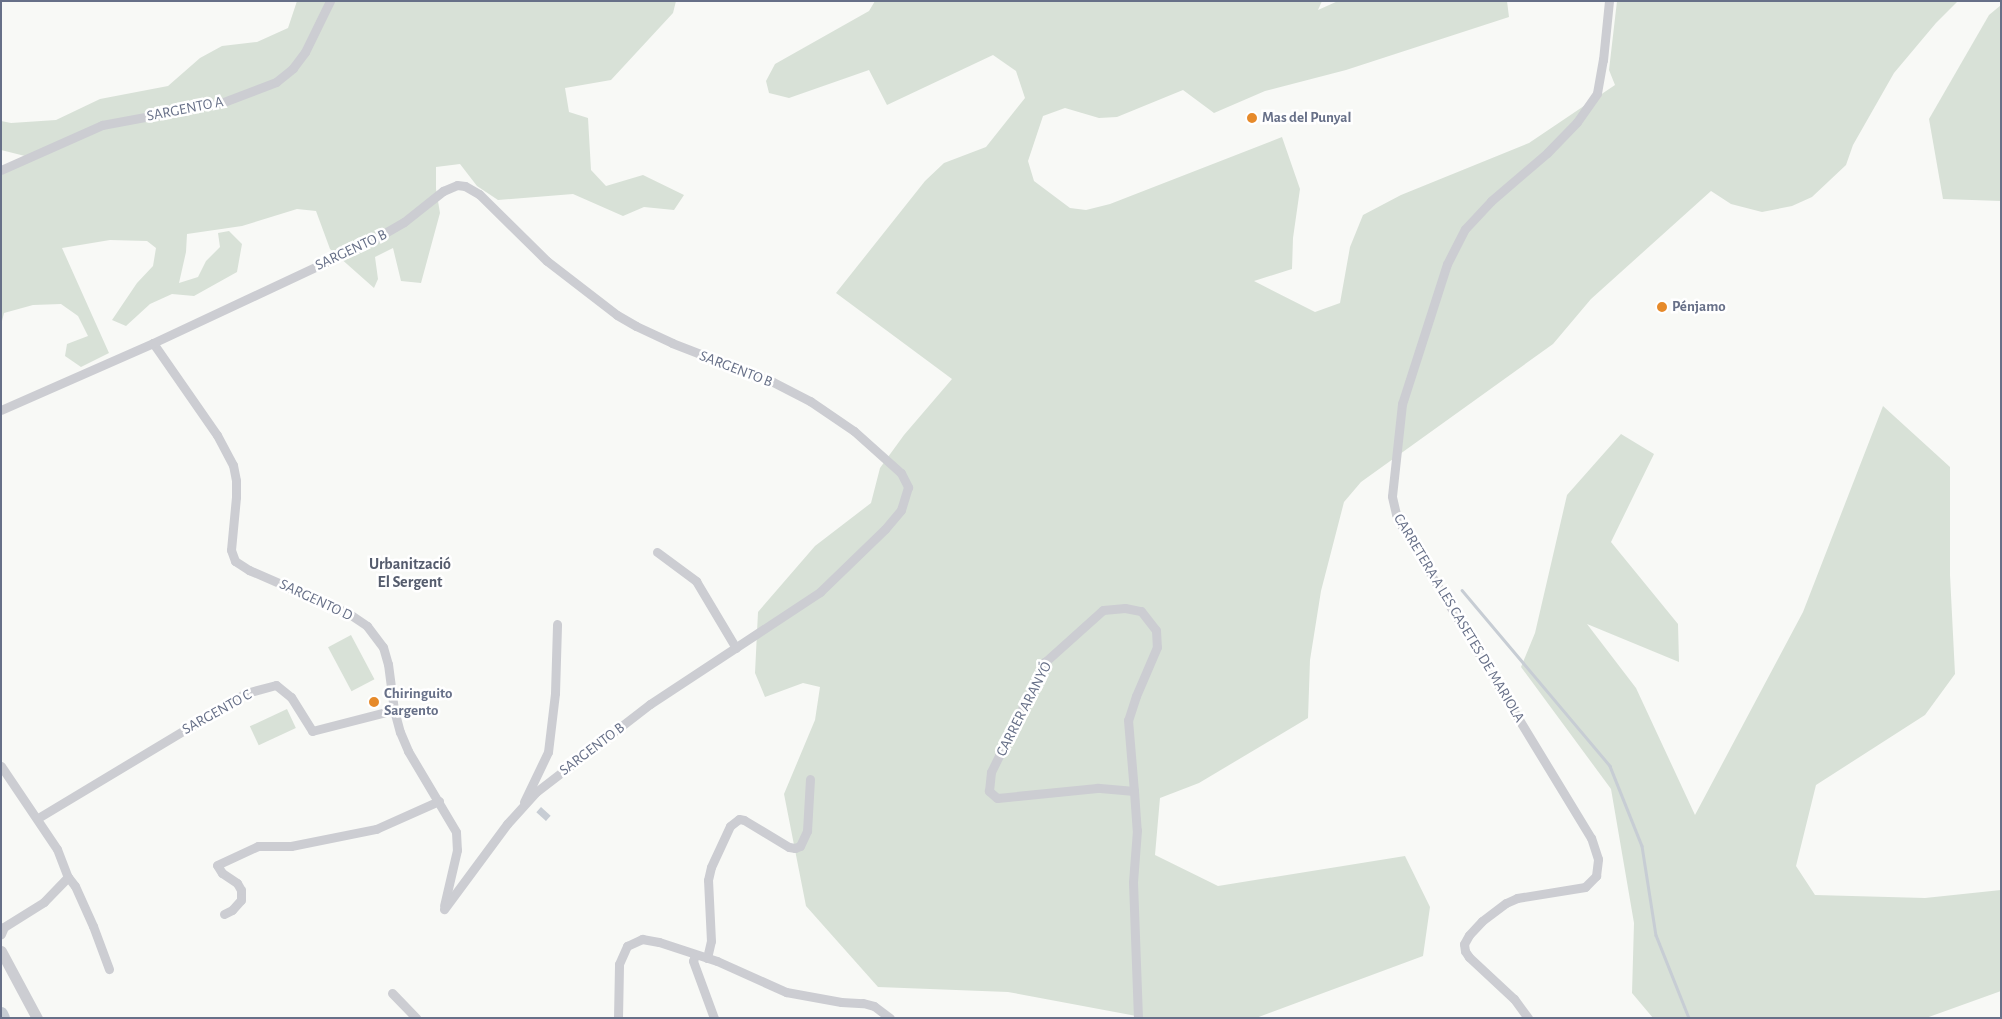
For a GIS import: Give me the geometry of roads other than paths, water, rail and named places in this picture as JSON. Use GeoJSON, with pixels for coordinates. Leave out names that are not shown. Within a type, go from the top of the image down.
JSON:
{"type":"FeatureCollection","features":[{"type":"Feature","properties":{"kind":"street","name":"SARGENTO A"},"geometry":{"type":"LineString","coordinates":[[1,170],[102,125],[221,103],[276,82],[293,68],[305,52],[330,1]]}},
{"type":"Feature","properties":{"kind":"street","name":"CARRETERA A LES CASETES DE MARIOLA"},"geometry":{"type":"LineString","coordinates":[[1528,1018],[1514,999],[1469,957],[1465,951],[1464,944],[1482,921],[1506,903],[1517,898],[1585,886],[1596,876],[1598,859],[1591,838],[1402,527],[1396,514],[1392,496],[1402,404],[1447,264],[1465,229],[1491,201],[1547,153],[1577,122],[1597,93],[1603,60],[1608,1]]}},
{"type":"Feature","properties":{"kind":"street","name":"SARGENTO B"},"geometry":{"type":"LineString","coordinates":[[1,410],[153,343],[393,230],[435,196],[449,188],[465,186],[473,189],[547,261],[617,315],[672,343],[773,382],[810,401],[854,431],[896,468],[906,480],[908,487],[905,503],[885,529],[811,598],[650,704],[554,777],[507,824],[444,909]]}},
{"type":"Feature","properties":{"kind":"street","name":"SARGENTO D"},"geometry":{"type":"LineString","coordinates":[[153,343],[217,435],[233,465],[236,489],[230,550],[235,561],[249,570],[348,613],[367,626],[379,640],[386,655],[394,710],[408,751],[452,822],[457,841],[444,909]]}},
{"type":"Feature","properties":{"kind":"street"},"geometry":{"type":"LineString","coordinates":[[657,552],[696,581],[736,648]]}},
{"type":"Feature","properties":{"kind":"street","name":"CARRER ARANYÓ"},"geometry":{"type":"LineString","coordinates":[[1134,791],[1097,788],[997,798],[990,791],[991,772],[1045,662],[1103,610],[1124,608],[1141,611],[1156,630],[1157,648],[1136,696],[1128,720],[1138,830],[1133,882],[1138,1018]]}},
{"type":"Feature","properties":{"kind":"street"},"geometry":{"type":"LineString","coordinates":[[522,807],[548,752],[555,692],[557,624]]}},
{"type":"Feature","properties":{"kind":"street","name":"SARGENTO C"},"geometry":{"type":"LineString","coordinates":[[38,818],[246,693],[276,685],[291,697],[312,731],[394,710]]}},
{"type":"Feature","properties":{"kind":"street"},"geometry":{"type":"LineString","coordinates":[[1,766],[38,818],[57,849],[68,877],[75,886],[93,926],[109,969]]}},
{"type":"Feature","properties":{"kind":"street"},"geometry":{"type":"LineString","coordinates":[[707,958],[711,941],[708,880],[711,867],[730,826],[739,819],[744,820],[789,847],[800,846],[807,831],[810,779]]}},
{"type":"Feature","properties":{"kind":"street"},"geometry":{"type":"LineString","coordinates":[[224,914],[232,910],[241,900],[241,890],[237,883],[222,873],[217,865],[258,846],[291,846],[376,829],[438,801]]}},
{"type":"Feature","properties":{"kind":"street"},"geometry":{"type":"LineString","coordinates":[[2,930],[44,902],[68,877]]}},
{"type":"Feature","properties":{"kind":"street"},"geometry":{"type":"LineString","coordinates":[[618,1018],[618,964],[627,946],[642,939],[659,942],[707,958],[786,992],[874,1006],[890,1018]]}},
{"type":"Feature","properties":{"kind":"street"},"geometry":{"type":"LineString","coordinates":[[1,951],[36,1018]]}},
{"type":"Feature","properties":{"kind":"street"},"geometry":{"type":"LineString","coordinates":[[691,954],[714,1018]]}},
{"type":"Feature","properties":{"kind":"street"},"geometry":{"type":"LineString","coordinates":[[392,993],[416,1018]]}},
{"type":"Feature","properties":{"kind":"waterway"},"geometry":{"type":"LineString","coordinates":[[1462,590],[1610,766],[1642,846],[1656,935],[1689,1018]]}},
{"type":"Feature","properties":{"kind":"waterway"},"geometry":{"type":"LineString","coordinates":[[1,1014],[3,1018]]}},
{"type":"Feature","properties":{"kind":"place","name":"Mas del Punyal"},"geometry":{"type":"Point","coordinates":[1252,118]}},
{"type":"Feature","properties":{"kind":"place","name":"Pénjamo"},"geometry":{"type":"Point","coordinates":[1662,307]}},
{"type":"Feature","properties":{"kind":"place","name":"Chiringuito Sargento"},"geometry":{"type":"Point","coordinates":[374,702]}},
{"type":"Feature","properties":{"kind":"district","name":"Urbanització El Sergent"},"geometry":{"type":"Point","coordinates":[410,573]}}]}
